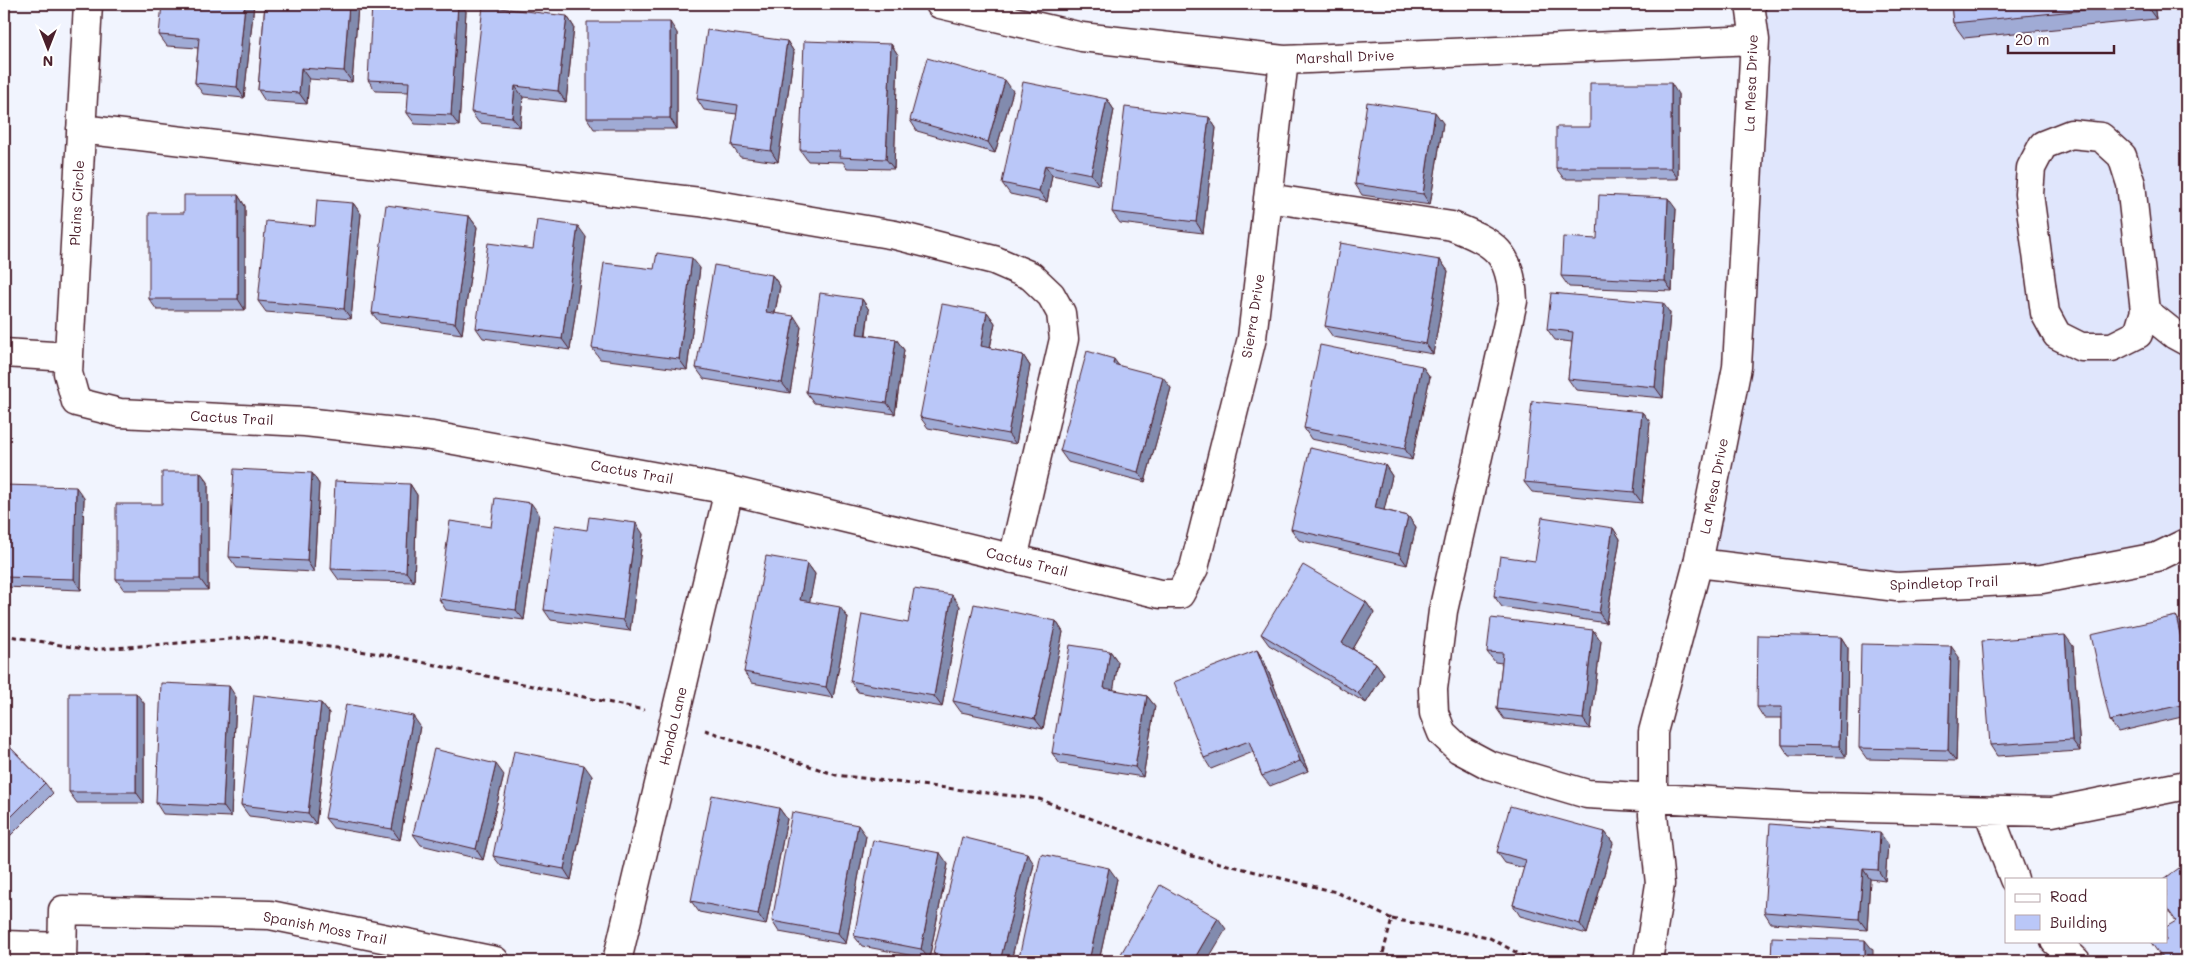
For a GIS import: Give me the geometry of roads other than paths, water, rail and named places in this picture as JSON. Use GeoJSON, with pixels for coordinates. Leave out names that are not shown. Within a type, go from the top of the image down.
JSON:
{"type":"FeatureCollection","features":[{"type":"Feature","properties":{"kind":"street","name":"Plains Circle"},"geometry":{"type":"LineString","coordinates":[[76,402],[68,373],[88,4]]}},
{"type":"Feature","properties":{"kind":"street","name":"Marshall Drive"},"geometry":{"type":"LineString","coordinates":[[940,4],[1082,37],[1284,60],[1755,40]]}},
{"type":"Feature","properties":{"kind":"street","name":"La Mesa Drive"},"geometry":{"type":"LineString","coordinates":[[1648,961],[1660,884],[1652,815],[1652,732],[1698,564],[1737,367],[1755,40],[1750,4]]}},
{"type":"Feature","properties":{"kind":"street","name":"Sierra Drive"},"geometry":{"type":"LineString","coordinates":[[1180,594],[1194,568],[1252,338],[1284,60]]}},
{"type":"Feature","properties":{"kind":"street"},"geometry":{"type":"LineString","coordinates":[[82,128],[700,202],[895,235],[994,260],[1031,276],[1051,295],[1061,313],[1064,339],[1012,559]]}},
{"type":"Feature","properties":{"kind":"street"},"geometry":{"type":"LineString","coordinates":[[2146,311],[2138,334],[2112,347],[2081,347],[2057,335],[2045,313],[2029,194],[2031,168],[2043,144],[2071,134],[2101,137],[2122,156],[2130,184],[2146,311],[2186,342]]}},
{"type":"Feature","properties":{"kind":"street"},"geometry":{"type":"LineString","coordinates":[[1268,198],[1452,226],[1479,236],[1496,248],[1510,268],[1514,301],[1443,612],[1433,688],[1434,713],[1442,733],[1459,749],[1488,765],[1587,794],[1652,799],[1816,807],[2052,812],[2186,785]]}},
{"type":"Feature","properties":{"kind":"street"},"geometry":{"type":"LineString","coordinates":[[4,354],[69,357]]}},
{"type":"Feature","properties":{"kind":"street","name":"Cactus Trail"},"geometry":{"type":"LineString","coordinates":[[76,402],[120,413],[305,422],[432,436],[729,490],[1160,594],[1180,594]]}},
{"type":"Feature","properties":{"kind":"street","name":"Hondo Lane"},"geometry":{"type":"LineString","coordinates":[[617,961],[729,490]]}},
{"type":"Feature","properties":{"kind":"street","name":"Spindletop Trail"},"geometry":{"type":"LineString","coordinates":[[1698,564],[1897,587],[2042,580],[2157,557],[2186,543]]}},
{"type":"Feature","properties":{"kind":"street"},"geometry":{"type":"LineString","coordinates":[[1988,811],[2014,878]]}},
{"type":"Feature","properties":{"kind":"street","name":"Spanish Moss Trail"},"geometry":{"type":"LineString","coordinates":[[62,954],[62,910],[270,916],[495,961]]}},
{"type":"Feature","properties":{"kind":"street"},"geometry":{"type":"LineString","coordinates":[[2056,942],[2076,961]]}},
{"type":"Feature","properties":{"kind":"street"},"geometry":{"type":"LineString","coordinates":[[4,945],[62,954]]}}]}
